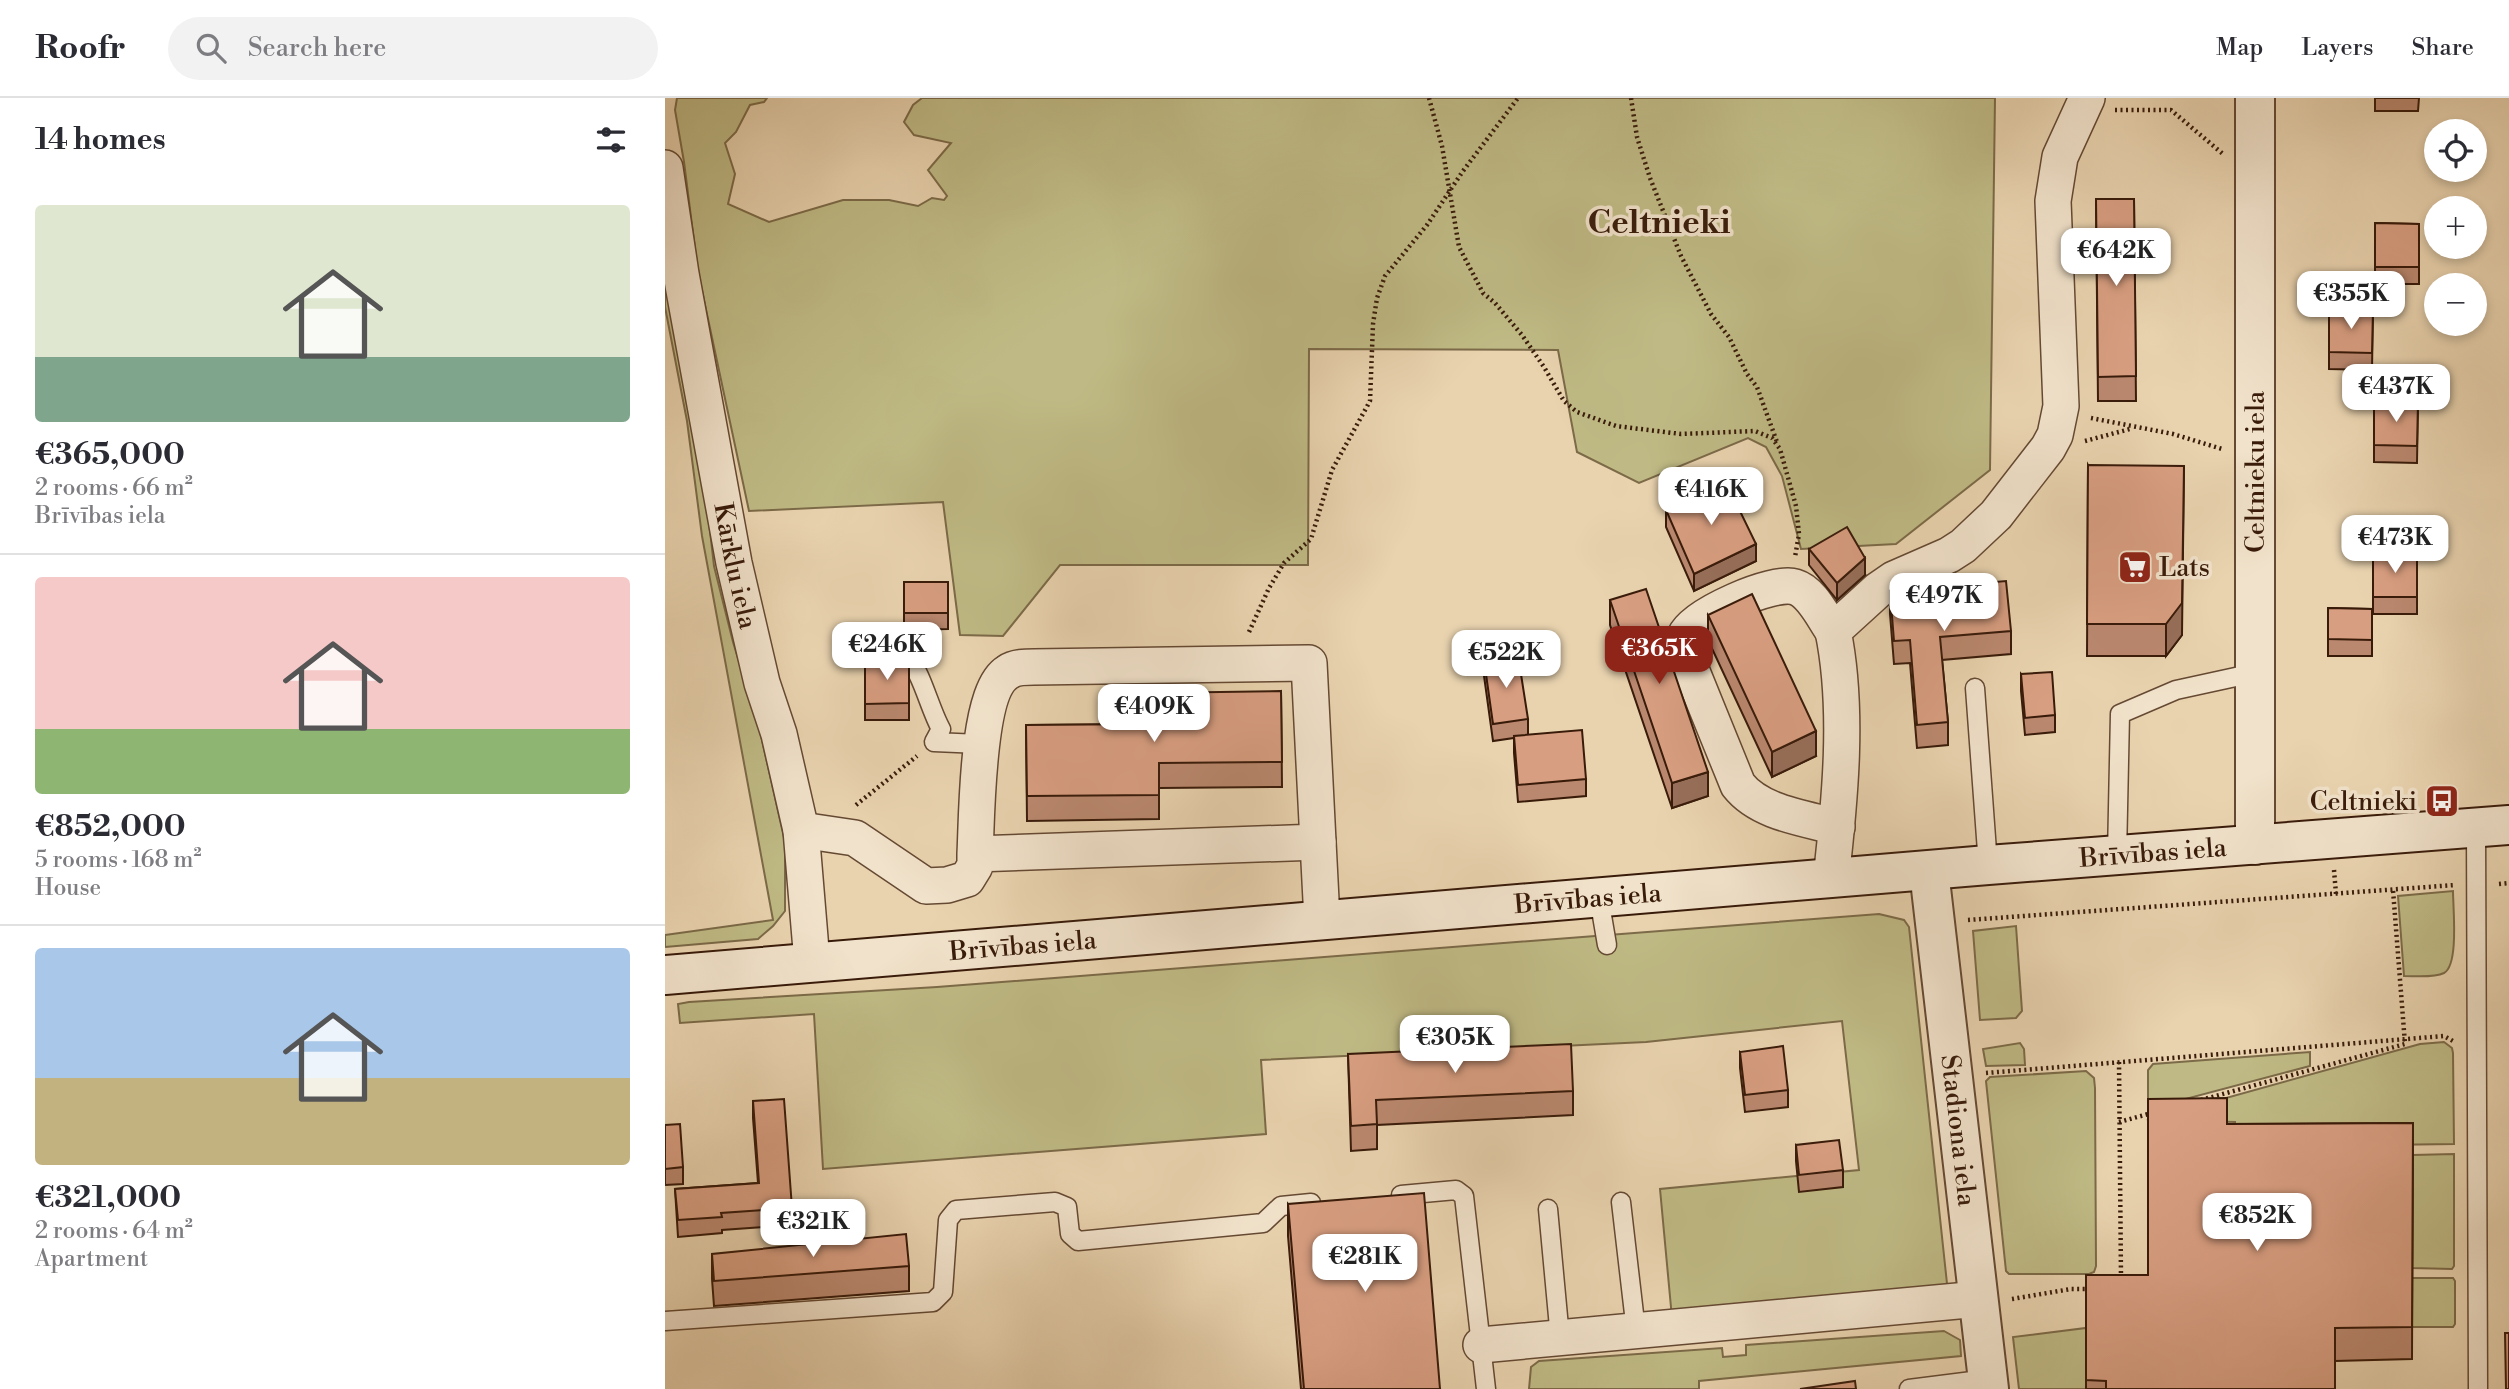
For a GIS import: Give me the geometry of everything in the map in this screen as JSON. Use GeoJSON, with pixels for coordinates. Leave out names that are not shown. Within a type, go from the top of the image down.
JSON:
{"type":"FeatureCollection","features":[{"type":"Feature","properties":{"kind":"main road","name":"Celtnieku iela"},"geometry":{"type":"LineString","coordinates":[[2255,98],[2255,845]]}},
{"type":"Feature","properties":{"kind":"main road","name":"Brīvības iela"},"geometry":{"type":"LineString","coordinates":[[665,975],[1988,865],[2493,826]]}},
{"type":"Feature","properties":{"kind":"main road","name":"Stadiona iela"},"geometry":{"type":"LineString","coordinates":[[1929,871],[1992,1299],[1989,1384]]}},
{"type":"Feature","properties":{"kind":"street"},"geometry":{"type":"LineString","coordinates":[[1833,631],[1894,579],[1963,546],[1996,515],[2055,435],[2061,406],[2053,201],[2060,157],[2085,104]]}},
{"type":"Feature","properties":{"kind":"street","name":"Kārklu iela"},"geometry":{"type":"LineString","coordinates":[[665,168],[734,563],[759,672],[813,831],[812,962]]}},
{"type":"Feature","properties":{"kind":"street"},"geometry":{"type":"LineString","coordinates":[[1831,878],[1837,827],[1841,732],[1838,661],[1833,631],[1808,596],[1793,586],[1756,593],[1714,613],[1689,630],[1684,640],[1684,649],[1738,785],[1746,794],[1765,806],[1837,827]]}},
{"type":"Feature","properties":{"kind":"street"},"geometry":{"type":"LineString","coordinates":[[813,831],[855,838],[926,886],[967,880],[975,866],[980,744],[992,699],[1002,677],[1012,670],[1034,667],[1309,663],[1322,920]]}},
{"type":"Feature","properties":{"kind":"street"},"geometry":{"type":"LineString","coordinates":[[975,854],[1318,842]]}},
{"type":"Feature","properties":{"kind":"street"},"geometry":{"type":"LineString","coordinates":[[1481,1345],[1992,1299]]}},
{"type":"Feature","properties":{"kind":"lane"},"geometry":{"type":"LineString","coordinates":[[894,656],[908,660],[916,671],[931,713],[941,729],[934,743],[980,744]]}},
{"type":"Feature","properties":{"kind":"lane"},"geometry":{"type":"LineString","coordinates":[[2117,856],[2120,714],[2176,690],[2255,673]]}},
{"type":"Feature","properties":{"kind":"lane"},"geometry":{"type":"LineString","coordinates":[[1975,688],[1988,865]]}},
{"type":"Feature","properties":{"kind":"lane"},"geometry":{"type":"LineString","coordinates":[[2478,1389],[2493,826]]}},
{"type":"Feature","properties":{"kind":"lane"},"geometry":{"type":"LineString","coordinates":[[1599,898],[1607,945]]}},
{"type":"Feature","properties":{"kind":"lane"},"geometry":{"type":"LineString","coordinates":[[1389,1196],[1456,1190],[1464,1196],[1486,1389]]}},
{"type":"Feature","properties":{"kind":"lane"},"geometry":{"type":"LineString","coordinates":[[665,1321],[933,1302],[943,1292],[948,1220],[956,1210],[1055,1202],[1067,1207],[1070,1234],[1077,1241],[1263,1223],[1281,1206],[1335,1201]]}},
{"type":"Feature","properties":{"kind":"lane"},"geometry":{"type":"LineString","coordinates":[[1621,1202],[1636,1331]]}},
{"type":"Feature","properties":{"kind":"lane"},"geometry":{"type":"LineString","coordinates":[[1548,1209],[1560,1338]]}},
{"type":"Feature","properties":{"kind":"lane"},"geometry":{"type":"LineString","coordinates":[[1909,1389],[1989,1384]]}},
{"type":"Feature","properties":{"kind":"path"},"geometry":{"type":"LineString","coordinates":[[1429,98],[1442,146],[1459,247],[1483,293],[1522,335],[1564,401],[1577,412],[1616,426],[1681,434],[1755,431],[1767,435],[1778,444]]}},
{"type":"Feature","properties":{"kind":"path"},"geometry":{"type":"LineString","coordinates":[[1237,664],[1258,612],[1284,563],[1311,539],[1332,470],[1370,401],[1373,324],[1382,281],[1518,98]]}},
{"type":"Feature","properties":{"kind":"path"},"geometry":{"type":"LineString","coordinates":[[1631,98],[1637,137],[1681,256],[1711,314],[1728,337],[1747,374],[1757,387],[1788,472],[1799,525],[1793,586]]}},
{"type":"Feature","properties":{"kind":"path"},"geometry":{"type":"LineString","coordinates":[[2085,104],[2171,110],[2229,161]]}},
{"type":"Feature","properties":{"kind":"path"},"geometry":{"type":"LineString","coordinates":[[2061,406],[2094,419],[2173,434],[2224,450]]}},
{"type":"Feature","properties":{"kind":"path"},"geometry":{"type":"LineString","coordinates":[[813,831],[864,797],[934,743]]}},
{"type":"Feature","properties":{"kind":"path"},"geometry":{"type":"LineString","coordinates":[[2195,1101],[2406,1044],[2393,890]]}},
{"type":"Feature","properties":{"kind":"path"},"geometry":{"type":"LineString","coordinates":[[1981,1074],[2444,1036],[2456,1045]]}},
{"type":"Feature","properties":{"kind":"path"},"geometry":{"type":"LineString","coordinates":[[2119,1062],[2121,1288]]}},
{"type":"Feature","properties":{"kind":"path"},"geometry":{"type":"LineString","coordinates":[[2119,1122],[2156,1112]]}},
{"type":"Feature","properties":{"kind":"path"},"geometry":{"type":"LineString","coordinates":[[1992,1299],[2096,1288]]}},
{"type":"Feature","properties":{"kind":"shaded area"},"geometry":{"type":"Polygon","coordinates":[[[677,98],[767,98],[764,102],[750,105],[736,132],[725,143],[735,174],[728,204],[769,222],[843,200],[889,200],[918,206],[932,198],[944,200],[947,196],[928,170],[951,143],[914,135],[904,122],[913,105],[922,98],[1995,98],[1990,470],[1896,544],[1801,549],[1782,476],[1766,447],[1748,438],[1639,483],[1577,452],[1558,350],[1309,349],[1308,565],[1060,565],[1003,636],[960,635],[943,502],[749,511],[698,272],[675,110],[677,98]]]}},
{"type":"Feature","properties":{"kind":"shaded area"},"geometry":{"type":"Polygon","coordinates":[[[665,280],[705,487],[714,566],[733,642],[759,727],[785,842],[785,911],[758,939],[665,947],[665,935],[773,920],[702,536],[687,421],[665,307],[665,280]]]}},
{"type":"Feature","properties":{"kind":"shaded area"},"geometry":{"type":"Polygon","coordinates":[[[2453,891],[2453,948],[2449,968],[2435,976],[2404,976],[2398,896],[2453,891]]]}},
{"type":"Feature","properties":{"kind":"shaded area"},"geometry":{"type":"Polygon","coordinates":[[[1879,914],[1904,920],[1909,927],[1948,1293],[1672,1318],[1660,1189],[1859,1170],[1842,1021],[1646,1042],[1261,1060],[1266,1134],[823,1169],[814,1014],[680,1023],[678,1004],[937,987],[1879,914]]]}},
{"type":"Feature","properties":{"kind":"shaded area"},"geometry":{"type":"Polygon","coordinates":[[[2016,926],[2022,1011],[2016,1018],[1980,1020],[1973,931],[2016,926]]]}},
{"type":"Feature","properties":{"kind":"shaded area"},"geometry":{"type":"Polygon","coordinates":[[[2444,1042],[2452,1048],[2453,1053],[2454,1144],[2236,1147],[2235,1122],[2147,1120],[2420,1044],[2444,1042]]]}},
{"type":"Feature","properties":{"kind":"shaded area"},"geometry":{"type":"Polygon","coordinates":[[[2020,1043],[2024,1049],[2025,1065],[1986,1066],[1983,1049],[2020,1043]]]}},
{"type":"Feature","properties":{"kind":"shaded area"},"geometry":{"type":"Polygon","coordinates":[[[2310,1052],[2310,1066],[2148,1109],[2148,1070],[2153,1064],[2310,1052]]]}},
{"type":"Feature","properties":{"kind":"shaded area"},"geometry":{"type":"Polygon","coordinates":[[[2086,1071],[2094,1078],[2095,1088],[2094,1272],[2009,1274],[2006,1271],[1986,1081],[1990,1077],[2086,1071]]]}},
{"type":"Feature","properties":{"kind":"shaded area"},"geometry":{"type":"Polygon","coordinates":[[[2454,1154],[2454,1266],[2452,1269],[2412,1268],[2413,1155],[2454,1154]]]}},
{"type":"Feature","properties":{"kind":"shaded area"},"geometry":{"type":"Polygon","coordinates":[[[2412,1278],[2453,1278],[2453,1327],[2412,1327],[2412,1278]]]}},
{"type":"Feature","properties":{"kind":"shaded area"},"geometry":{"type":"Polygon","coordinates":[[[2086,1328],[2086,1389],[2019,1389],[2013,1337],[2086,1328]]]}},
{"type":"Feature","properties":{"kind":"shaded area"},"geometry":{"type":"Polygon","coordinates":[[[1944,1331],[1960,1340],[1961,1356],[1699,1381],[1699,1389],[1529,1389],[1531,1367],[1539,1361],[1722,1348],[1723,1357],[1746,1355],[1746,1345],[1944,1331]]]}},
{"type":"Feature","properties":{"kind":"building"},"geometry":{"type":"Polygon","coordinates":[[[2096,199],[2134,199],[2136,376],[2098,377],[2096,199]]]}},
{"type":"Feature","properties":{"kind":"building"},"geometry":{"type":"Polygon","coordinates":[[[2375,223],[2419,224],[2419,267],[2375,267],[2375,223]]]}},
{"type":"Feature","properties":{"kind":"building"},"geometry":{"type":"Polygon","coordinates":[[[2329,309],[2373,309],[2372,353],[2329,352],[2329,309]]]}},
{"type":"Feature","properties":{"kind":"building"},"geometry":{"type":"Polygon","coordinates":[[[2374,402],[2418,402],[2417,446],[2374,445],[2374,402]]]}},
{"type":"Feature","properties":{"kind":"building","name":"Lats"},"geometry":{"type":"Polygon","coordinates":[[[2088,465],[2184,466],[2182,603],[2166,624],[2087,624],[2088,465]]]}},
{"type":"Feature","properties":{"kind":"building"},"geometry":{"type":"Polygon","coordinates":[[[1728,480],[1756,544],[1694,574],[1666,510],[1728,480]]]}},
{"type":"Feature","properties":{"kind":"building"},"geometry":{"type":"Polygon","coordinates":[[[1847,527],[1865,558],[1837,583],[1809,549],[1847,527]]]}},
{"type":"Feature","properties":{"kind":"building"},"geometry":{"type":"Polygon","coordinates":[[[2373,553],[2417,553],[2417,597],[2373,597],[2373,553]]]}},
{"type":"Feature","properties":{"kind":"building"},"geometry":{"type":"Polygon","coordinates":[[[2006,581],[2011,631],[1940,637],[1948,722],[1917,725],[1910,640],[1894,641],[1890,591],[2006,581]]]}},
{"type":"Feature","properties":{"kind":"building"},"geometry":{"type":"Polygon","coordinates":[[[904,582],[948,582],[948,613],[904,613],[904,582]]]}},
{"type":"Feature","properties":{"kind":"building"},"geometry":{"type":"Polygon","coordinates":[[[1646,589],[1708,772],[1672,783],[1610,600],[1646,589]]]}},
{"type":"Feature","properties":{"kind":"building"},"geometry":{"type":"Polygon","coordinates":[[[1752,594],[1816,731],[1772,752],[1708,615],[1752,594]]]}},
{"type":"Feature","properties":{"kind":"building"},"geometry":{"type":"Polygon","coordinates":[[[2328,608],[2372,609],[2372,640],[2328,639],[2328,608]]]}},
{"type":"Feature","properties":{"kind":"building"},"geometry":{"type":"Polygon","coordinates":[[[1518,655],[1528,719],[1493,724],[1484,660],[1518,655]]]}},
{"type":"Feature","properties":{"kind":"building"},"geometry":{"type":"Polygon","coordinates":[[[865,660],[907,660],[909,703],[865,704],[865,660]]]}},
{"type":"Feature","properties":{"kind":"building"},"geometry":{"type":"Polygon","coordinates":[[[2052,672],[2055,715],[2025,718],[2021,674],[2052,672]]]}},
{"type":"Feature","properties":{"kind":"building"},"geometry":{"type":"Polygon","coordinates":[[[1281,691],[1282,762],[1159,763],[1159,795],[1027,796],[1026,725],[1152,724],[1152,693],[1281,691]]]}},
{"type":"Feature","properties":{"kind":"building"},"geometry":{"type":"Polygon","coordinates":[[[1582,730],[1586,779],[1518,785],[1514,736],[1582,730]]]}},
{"type":"Feature","properties":{"kind":"building"},"geometry":{"type":"Polygon","coordinates":[[[1571,1044],[1573,1091],[1376,1100],[1377,1124],[1351,1126],[1348,1054],[1571,1044]]]}},
{"type":"Feature","properties":{"kind":"building"},"geometry":{"type":"Polygon","coordinates":[[[1783,1046],[1788,1090],[1745,1095],[1740,1052],[1783,1046]]]}},
{"type":"Feature","properties":{"kind":"building"},"geometry":{"type":"Polygon","coordinates":[[[2227,1098],[2227,1124],[2413,1123],[2412,1327],[2335,1328],[2335,1389],[2106,1389],[2106,1381],[2086,1380],[2086,1275],[2148,1275],[2148,1099],[2227,1098]]]}},
{"type":"Feature","properties":{"kind":"building"},"geometry":{"type":"Polygon","coordinates":[[[784,1099],[792,1208],[721,1213],[722,1217],[678,1220],[675,1189],[759,1183],[753,1101],[784,1099]]]}},
{"type":"Feature","properties":{"kind":"building"},"geometry":{"type":"Polygon","coordinates":[[[680,1124],[683,1167],[665,1169],[665,1125],[680,1124]]]}},
{"type":"Feature","properties":{"kind":"building"},"geometry":{"type":"Polygon","coordinates":[[[1839,1140],[1843,1170],[1799,1175],[1796,1145],[1839,1140]]]}},
{"type":"Feature","properties":{"kind":"building"},"geometry":{"type":"Polygon","coordinates":[[[1424,1193],[1440,1389],[1304,1389],[1288,1204],[1424,1193]]]}},
{"type":"Feature","properties":{"kind":"building"},"geometry":{"type":"Polygon","coordinates":[[[906,1234],[909,1266],[714,1281],[712,1254],[906,1234]]]}},
{"type":"Feature","properties":{"kind":"building"},"geometry":{"type":"Polygon","coordinates":[[[2505,1333],[2509,1333],[2509,1389],[2506,1389],[2505,1333]]]}},
{"type":"Feature","properties":{"kind":"building"},"geometry":{"type":"Polygon","coordinates":[[[1855,1381],[1856,1389],[1800,1389],[1855,1381]]]}},
{"type":"Feature","properties":{"kind":"place","name":"Lats"},"geometry":{"type":"Point","coordinates":[2135,567]}},
{"type":"Feature","properties":{"kind":"place","name":"Celtnieki"},"geometry":{"type":"Point","coordinates":[2442,801]}},
{"type":"Feature","properties":{"kind":"district","name":"Celtnieki"},"geometry":{"type":"Point","coordinates":[1659,221]}}]}
